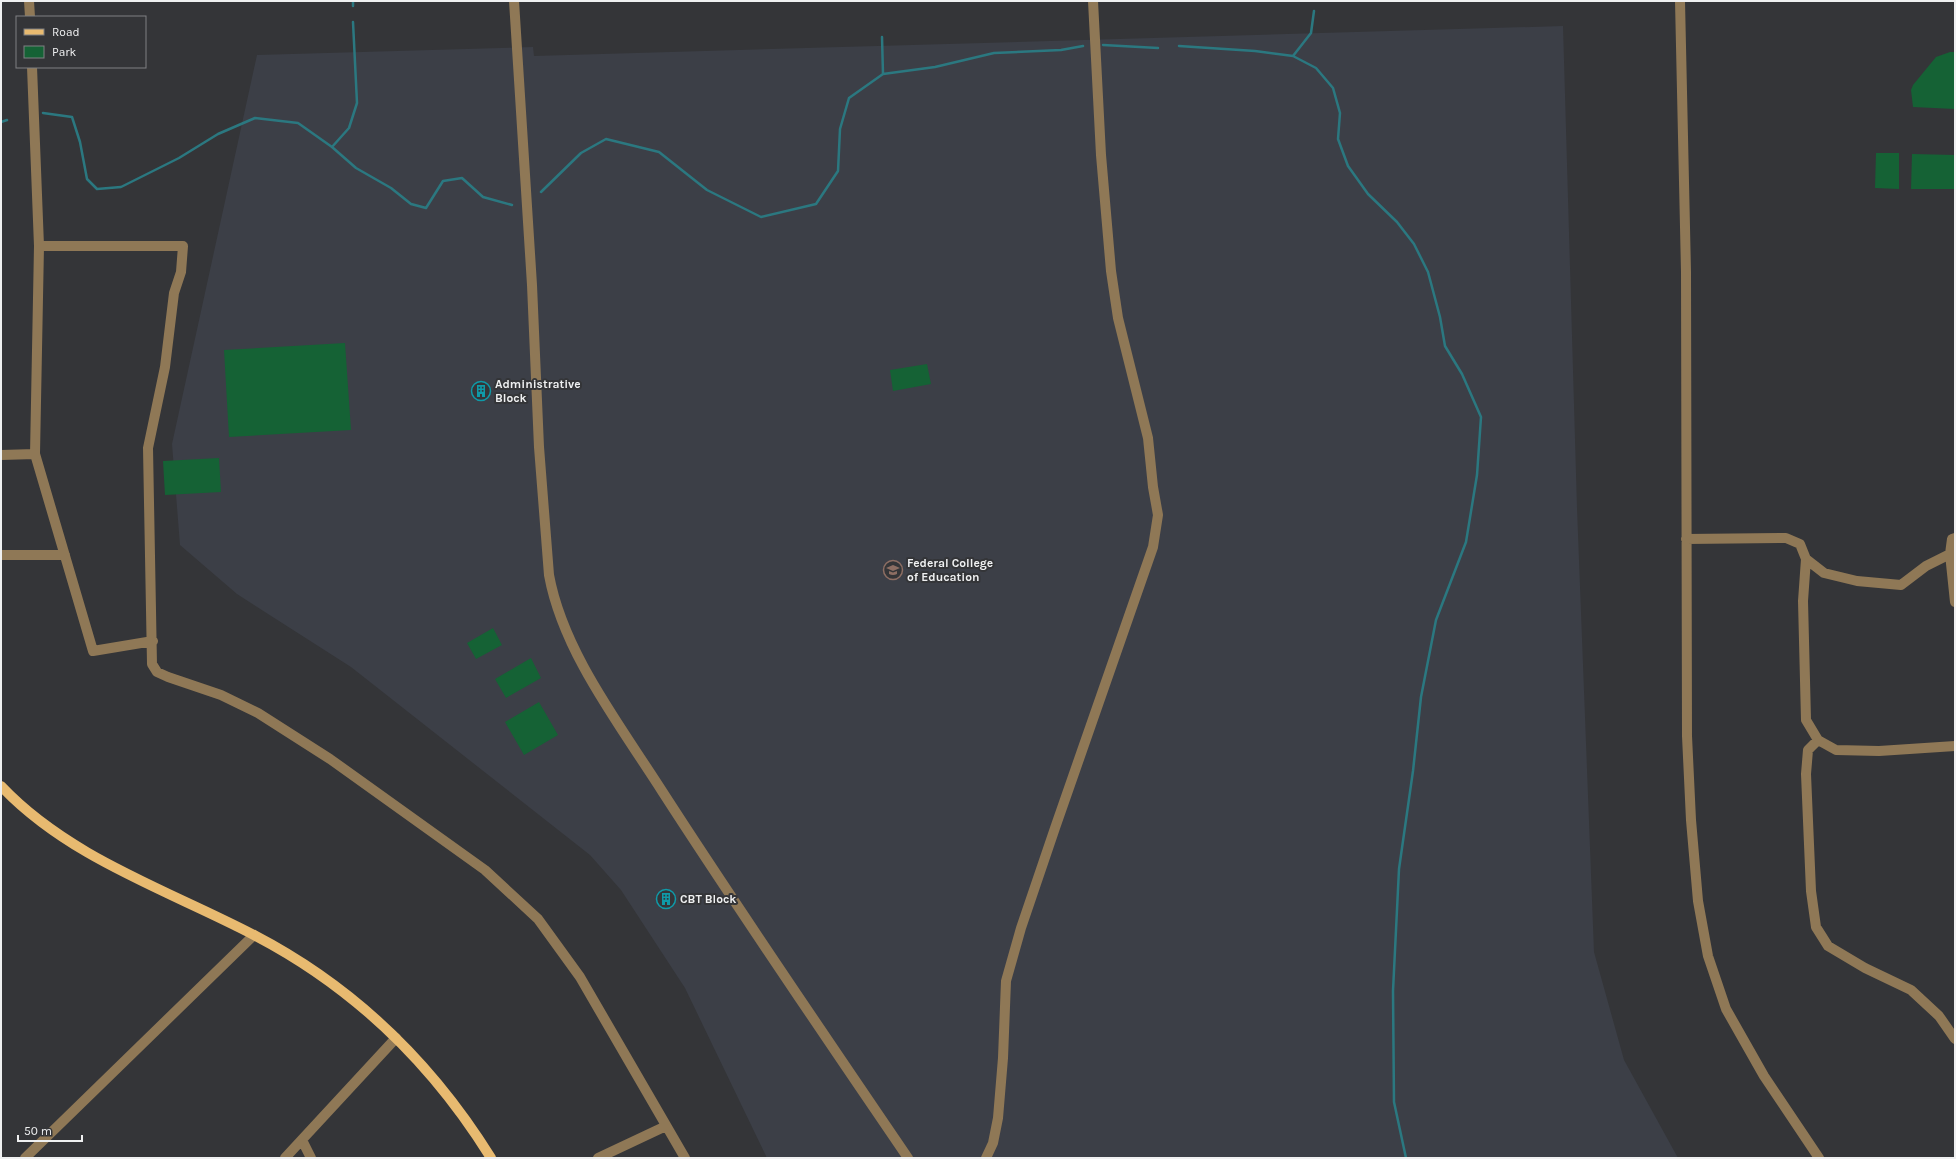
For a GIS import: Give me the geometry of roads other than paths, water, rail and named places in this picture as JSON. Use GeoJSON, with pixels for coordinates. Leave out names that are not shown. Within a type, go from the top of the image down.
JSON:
{"type":"FeatureCollection","features":[{"type":"Feature","properties":{"kind":"main road"},"geometry":{"type":"LineString","coordinates":[[1,786],[38,819],[74,844],[137,878],[254,935],[316,972],[362,1007],[417,1058],[462,1114],[491,1158]]}},
{"type":"Feature","properties":{"kind":"street"},"geometry":{"type":"LineString","coordinates":[[29,1],[30,16]]}},
{"type":"Feature","properties":{"kind":"street"},"geometry":{"type":"LineString","coordinates":[[514,1],[532,286],[539,447],[549,575],[552,593],[562,623],[576,652],[595,685],[728,894],[908,1158]]}},
{"type":"Feature","properties":{"kind":"street"},"geometry":{"type":"LineString","coordinates":[[986,1158],[993,1143],[998,1118],[1003,1058],[1006,981],[1021,928],[1042,864],[1153,547],[1158,516],[1153,487],[1148,438],[1118,318],[1111,271],[1101,155],[1093,1]]}},
{"type":"Feature","properties":{"kind":"street"},"geometry":{"type":"LineString","coordinates":[[1680,1],[1686,272],[1687,736],[1691,820],[1698,901],[1708,956],[1726,1009],[1764,1076],[1819,1158]]}},
{"type":"Feature","properties":{"kind":"street"},"geometry":{"type":"LineString","coordinates":[[32,68],[39,246],[35,454],[93,651],[153,641]]}},
{"type":"Feature","properties":{"kind":"street"},"geometry":{"type":"LineString","coordinates":[[39,246],[183,246],[181,272],[174,293],[165,367],[148,448],[153,641],[152,664],[157,672],[221,694],[258,713],[330,759],[485,870],[538,919],[580,977],[685,1158]]}},
{"type":"Feature","properties":{"kind":"street"},"geometry":{"type":"LineString","coordinates":[[1,455],[35,454]]}},
{"type":"Feature","properties":{"kind":"street"},"geometry":{"type":"LineString","coordinates":[[1686,539],[1786,538],[1800,544],[1806,559],[1803,601],[1806,720],[1818,740],[1836,750],[1879,751],[1955,746]]}},
{"type":"Feature","properties":{"kind":"street"},"geometry":{"type":"LineString","coordinates":[[1955,538],[1952,539],[1950,554],[1955,602]]}},
{"type":"Feature","properties":{"kind":"street"},"geometry":{"type":"LineString","coordinates":[[1806,559],[1824,573],[1857,581],[1900,585],[1926,566],[1950,554]]}},
{"type":"Feature","properties":{"kind":"street"},"geometry":{"type":"LineString","coordinates":[[1,555],[65,555]]}},
{"type":"Feature","properties":{"kind":"street"},"geometry":{"type":"LineString","coordinates":[[1818,740],[1808,750],[1806,774],[1810,876],[1816,927],[1828,946],[1865,968],[1911,990],[1939,1016],[1955,1039]]}},
{"type":"Feature","properties":{"kind":"street"},"geometry":{"type":"LineString","coordinates":[[25,1158],[254,935]]}},
{"type":"Feature","properties":{"kind":"street"},"geometry":{"type":"LineString","coordinates":[[284,1158],[396,1038]]}},
{"type":"Feature","properties":{"kind":"street"},"geometry":{"type":"LineString","coordinates":[[598,1158],[666,1126]]}},
{"type":"Feature","properties":{"kind":"street"},"geometry":{"type":"LineString","coordinates":[[302,1140],[310,1158]]}},
{"type":"Feature","properties":{"kind":"waterway"},"geometry":{"type":"LineString","coordinates":[[353,1],[353,6]]}},
{"type":"Feature","properties":{"kind":"waterway"},"geometry":{"type":"LineString","coordinates":[[1293,56],[1311,33],[1314,11]]}},
{"type":"Feature","properties":{"kind":"waterway"},"geometry":{"type":"LineString","coordinates":[[332,147],[349,128],[357,103],[353,22]]}},
{"type":"Feature","properties":{"kind":"waterway"},"geometry":{"type":"LineString","coordinates":[[882,37],[883,74]]}},
{"type":"Feature","properties":{"kind":"waterway"},"geometry":{"type":"LineString","coordinates":[[1103,45],[1158,48]]}},
{"type":"Feature","properties":{"kind":"waterway"},"geometry":{"type":"LineString","coordinates":[[541,192],[581,153],[606,139],[659,152],[707,190],[761,217],[816,204],[838,171],[840,129],[849,98],[883,74],[935,67],[994,53],[1061,50],[1083,46]]}},
{"type":"Feature","properties":{"kind":"waterway"},"geometry":{"type":"LineString","coordinates":[[1179,46],[1255,51],[1293,56],[1316,68],[1333,88],[1340,113],[1338,139],[1348,166],[1368,194],[1397,222],[1414,244],[1428,272],[1440,317],[1445,346],[1462,374],[1481,417],[1477,475],[1466,542],[1436,620],[1421,697],[1413,771],[1399,869],[1393,991],[1394,1102],[1406,1158]]}},
{"type":"Feature","properties":{"kind":"waterway"},"geometry":{"type":"LineString","coordinates":[[43,113],[72,117],[80,142],[87,179],[97,189],[121,187],[179,158],[218,134],[255,118],[298,123],[332,147],[356,168],[391,188],[411,204],[426,208],[443,181],[462,178],[483,197],[512,205]]}},
{"type":"Feature","properties":{"kind":"waterway"},"geometry":{"type":"LineString","coordinates":[[1,122],[7,120]]}},
{"type":"Feature","properties":{"kind":"place","name":"Administrative Block"},"geometry":{"type":"Point","coordinates":[481,391]}},
{"type":"Feature","properties":{"kind":"place","name":"Federal College of Education"},"geometry":{"type":"Point","coordinates":[893,570]}},
{"type":"Feature","properties":{"kind":"place","name":"CBT Block"},"geometry":{"type":"Point","coordinates":[666,899]}}]}
